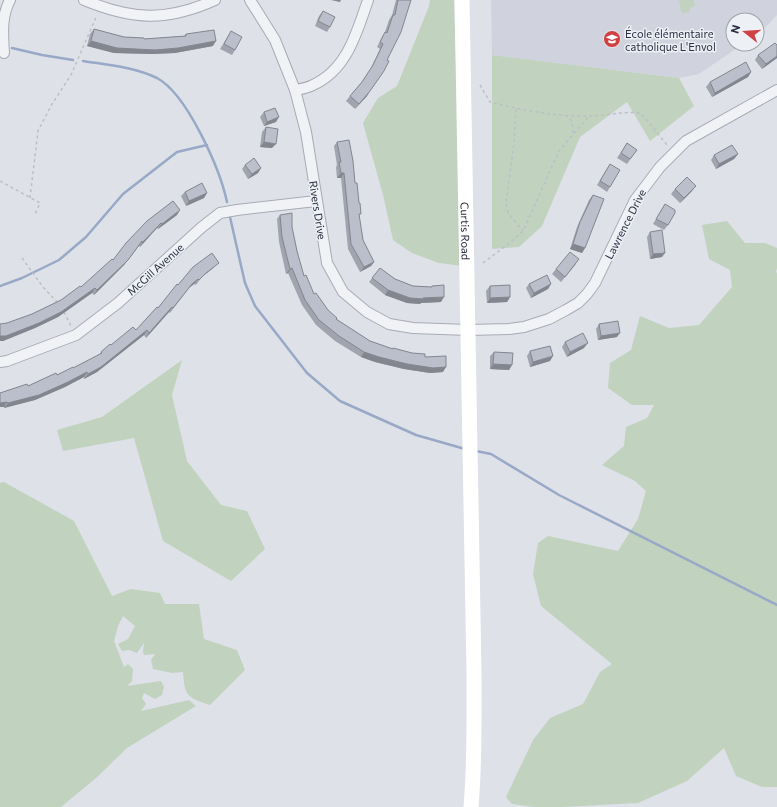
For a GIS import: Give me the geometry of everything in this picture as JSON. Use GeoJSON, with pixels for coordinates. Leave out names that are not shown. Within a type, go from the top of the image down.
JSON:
{"type":"FeatureCollection","features":[{"type":"Feature","properties":{"kind":"main road","name":"Curtis Road"},"geometry":{"type":"LineString","coordinates":[[462,0],[474,702],[473,787],[471,807]]}},
{"type":"Feature","properties":{"kind":"street"},"geometry":{"type":"LineString","coordinates":[[4,53],[2,26],[4,15],[10,0]]}},
{"type":"Feature","properties":{"kind":"street"},"geometry":{"type":"LineString","coordinates":[[84,0],[100,7],[136,15],[158,16],[182,12],[215,0]]}},
{"type":"Feature","properties":{"kind":"street","name":"Rivers Drive"},"geometry":{"type":"LineString","coordinates":[[250,0],[275,40],[295,90],[306,132],[327,263],[343,292],[368,312],[389,324],[413,328],[468,330]]}},
{"type":"Feature","properties":{"kind":"street"},"geometry":{"type":"LineString","coordinates":[[295,90],[313,85],[332,73],[344,59],[357,33],[368,0]]}},
{"type":"Feature","properties":{"kind":"street","name":"Lawrence Drive"},"geometry":{"type":"LineString","coordinates":[[468,330],[524,326],[549,319],[578,303],[595,283],[635,200],[646,183],[674,152],[686,141],[777,90]]}},
{"type":"Feature","properties":{"kind":"street","name":"McGill Avenue"},"geometry":{"type":"LineString","coordinates":[[0,362],[76,335],[118,303],[202,227],[220,214],[237,210],[316,201]]}},
{"type":"Feature","properties":{"kind":"path"},"geometry":{"type":"LineString","coordinates":[[30,198],[38,131],[52,104],[71,75],[100,7]]}},
{"type":"Feature","properties":{"kind":"path"},"geometry":{"type":"LineString","coordinates":[[480,85],[490,102],[516,109],[589,116],[628,112],[641,113],[651,127],[674,152]]}},
{"type":"Feature","properties":{"kind":"path"},"geometry":{"type":"LineString","coordinates":[[516,109],[514,143],[506,203],[508,213],[523,231]]}},
{"type":"Feature","properties":{"kind":"path"},"geometry":{"type":"LineString","coordinates":[[564,114],[572,121],[573,134]]}},
{"type":"Feature","properties":{"kind":"path"},"geometry":{"type":"LineString","coordinates":[[483,263],[523,231],[559,150],[589,116]]}},
{"type":"Feature","properties":{"kind":"path"},"geometry":{"type":"LineString","coordinates":[[0,181],[40,203],[36,214]]}},
{"type":"Feature","properties":{"kind":"path"},"geometry":{"type":"LineString","coordinates":[[22,258],[30,267],[37,279],[57,300],[76,335]]}},
{"type":"Feature","properties":{"kind":"shaded area","name":"École élémentaire catholique L'Envol"},"geometry":{"type":"Polygon","coordinates":[[[491,0],[777,0],[777,15],[765,27],[765,12],[725,12],[725,52],[731,52],[699,74],[679,78],[492,55],[491,0]]]}},
{"type":"Feature","properties":{"kind":"green space"},"geometry":{"type":"Polygon","coordinates":[[[430,0],[454,0],[462,266],[439,263],[412,253],[393,240],[383,195],[363,123],[378,98],[397,86],[429,6],[430,0]]]}},
{"type":"Feature","properties":{"kind":"green space"},"geometry":{"type":"Polygon","coordinates":[[[679,0],[694,0],[695,6],[690,8],[690,12],[683,13],[681,11],[679,0]]]}},
{"type":"Feature","properties":{"kind":"green space"},"geometry":{"type":"Polygon","coordinates":[[[492,55],[679,78],[694,106],[650,141],[627,102],[580,137],[542,226],[519,247],[492,249],[492,55]]]}},
{"type":"Feature","properties":{"kind":"green space"},"geometry":{"type":"Polygon","coordinates":[[[727,221],[745,243],[765,243],[777,248],[777,787],[762,787],[736,776],[724,748],[687,781],[638,803],[562,807],[535,807],[512,804],[506,797],[533,740],[550,718],[583,704],[600,672],[612,664],[541,606],[533,574],[538,543],[548,536],[618,551],[638,519],[646,491],[635,481],[602,465],[624,446],[626,427],[647,418],[654,405],[632,405],[608,388],[610,363],[631,350],[640,316],[669,328],[699,325],[732,287],[730,270],[709,259],[702,225],[727,221]]]}},
{"type":"Feature","properties":{"kind":"green space"},"geometry":{"type":"Polygon","coordinates":[[[182,360],[172,395],[187,461],[221,505],[247,511],[265,549],[231,581],[163,541],[134,438],[63,451],[57,430],[102,417],[182,360]]]}},
{"type":"Feature","properties":{"kind":"green space"},"geometry":{"type":"Polygon","coordinates":[[[4,482],[74,521],[112,596],[131,589],[160,593],[165,604],[199,604],[204,639],[237,650],[245,670],[210,705],[196,700],[186,691],[183,672],[172,673],[153,669],[151,660],[155,654],[144,655],[144,643],[137,653],[129,650],[122,651],[118,644],[128,639],[135,626],[123,616],[118,626],[114,641],[124,667],[128,664],[133,669],[132,681],[127,686],[161,681],[164,687],[162,695],[155,699],[144,693],[142,698],[146,704],[141,711],[189,700],[196,706],[127,748],[96,778],[61,807],[0,807],[0,483],[4,482]]]}},
{"type":"Feature","properties":{"kind":"building"},"geometry":{"type":"Polygon","coordinates":[[[398,0],[411,0],[401,32],[387,60],[389,61],[384,71],[359,104],[350,96],[362,82],[373,65],[383,44],[380,42],[385,32],[387,33],[393,15],[395,15],[398,0]]]}},
{"type":"Feature","properties":{"kind":"building"},"geometry":{"type":"Polygon","coordinates":[[[323,11],[335,17],[330,27],[318,21],[323,11]]]}},
{"type":"Feature","properties":{"kind":"building"},"geometry":{"type":"Polygon","coordinates":[[[94,29],[124,37],[144,39],[186,36],[186,34],[214,30],[216,41],[178,48],[155,50],[117,48],[91,41],[94,29]]]}},
{"type":"Feature","properties":{"kind":"building"},"geometry":{"type":"Polygon","coordinates":[[[231,31],[242,37],[235,50],[224,44],[231,31]]]}},
{"type":"Feature","properties":{"kind":"building"},"geometry":{"type":"Polygon","coordinates":[[[775,43],[777,45],[777,56],[766,64],[758,55],[765,52],[765,50],[775,43]]]}},
{"type":"Feature","properties":{"kind":"building"},"geometry":{"type":"Polygon","coordinates":[[[746,62],[751,72],[715,93],[710,82],[746,62]]]}},
{"type":"Feature","properties":{"kind":"building"},"geometry":{"type":"Polygon","coordinates":[[[275,108],[279,117],[267,122],[264,112],[275,108]]]}},
{"type":"Feature","properties":{"kind":"building"},"geometry":{"type":"Polygon","coordinates":[[[266,127],[278,129],[276,144],[264,142],[266,127]]]}},
{"type":"Feature","properties":{"kind":"building"},"geometry":{"type":"Polygon","coordinates":[[[349,140],[355,183],[357,183],[360,203],[361,214],[359,214],[363,240],[374,262],[364,267],[351,244],[344,173],[341,173],[339,162],[341,162],[337,142],[349,140]]]}},
{"type":"Feature","properties":{"kind":"building"},"geometry":{"type":"Polygon","coordinates":[[[627,143],[637,150],[630,159],[621,153],[627,143]]]}},
{"type":"Feature","properties":{"kind":"building"},"geometry":{"type":"Polygon","coordinates":[[[732,145],[738,154],[719,164],[714,155],[732,145]]]}},
{"type":"Feature","properties":{"kind":"building"},"geometry":{"type":"Polygon","coordinates":[[[254,158],[261,168],[252,174],[245,165],[254,158]]]}},
{"type":"Feature","properties":{"kind":"building"},"geometry":{"type":"Polygon","coordinates":[[[610,164],[620,170],[610,187],[600,181],[610,164]]]}},
{"type":"Feature","properties":{"kind":"building"},"geometry":{"type":"Polygon","coordinates":[[[687,177],[696,186],[684,198],[675,189],[687,177]]]}},
{"type":"Feature","properties":{"kind":"building"},"geometry":{"type":"Polygon","coordinates":[[[202,183],[207,193],[189,201],[185,192],[202,183]]]}},
{"type":"Feature","properties":{"kind":"building"},"geometry":{"type":"Polygon","coordinates":[[[593,195],[604,199],[585,248],[573,244],[580,222],[593,195]]]}},
{"type":"Feature","properties":{"kind":"building"},"geometry":{"type":"Polygon","coordinates":[[[173,201],[180,210],[162,224],[161,223],[143,242],[142,241],[128,260],[97,290],[95,288],[61,312],[39,323],[6,336],[0,336],[0,324],[32,314],[61,300],[80,286],[81,287],[112,259],[113,260],[126,243],[147,221],[173,201]]]}},
{"type":"Feature","properties":{"kind":"building"},"geometry":{"type":"Polygon","coordinates":[[[665,204],[675,210],[675,213],[668,225],[656,219],[665,204]]]}},
{"type":"Feature","properties":{"kind":"building"},"geometry":{"type":"Polygon","coordinates":[[[292,213],[292,227],[304,276],[306,275],[314,294],[316,293],[328,310],[337,318],[336,319],[370,341],[393,349],[425,354],[425,357],[446,356],[446,367],[433,368],[407,364],[364,352],[339,336],[319,320],[305,300],[292,268],[290,269],[282,237],[280,215],[292,213]]]}},
{"type":"Feature","properties":{"kind":"building"},"geometry":{"type":"Polygon","coordinates":[[[662,230],[665,253],[653,254],[650,232],[662,230]]]}},
{"type":"Feature","properties":{"kind":"building"},"geometry":{"type":"Polygon","coordinates":[[[570,252],[579,259],[565,277],[556,269],[570,252]]]}},
{"type":"Feature","properties":{"kind":"building"},"geometry":{"type":"Polygon","coordinates":[[[212,253],[219,263],[192,284],[173,308],[172,307],[149,333],[147,330],[101,367],[88,374],[87,372],[39,395],[8,403],[0,403],[0,393],[27,384],[28,386],[56,373],[57,375],[73,368],[102,353],[101,352],[110,344],[111,345],[133,327],[136,330],[157,307],[158,308],[193,267],[212,253]]]}},
{"type":"Feature","properties":{"kind":"building"},"geometry":{"type":"Polygon","coordinates":[[[380,268],[395,279],[413,286],[432,287],[444,285],[444,297],[423,299],[410,298],[388,290],[372,278],[380,268]]]}},
{"type":"Feature","properties":{"kind":"building"},"geometry":{"type":"Polygon","coordinates":[[[547,275],[551,284],[534,293],[529,284],[547,275]]]}},
{"type":"Feature","properties":{"kind":"building"},"geometry":{"type":"Polygon","coordinates":[[[510,285],[510,297],[490,298],[490,286],[510,285]]]}},
{"type":"Feature","properties":{"kind":"building"},"geometry":{"type":"Polygon","coordinates":[[[618,321],[620,333],[601,336],[599,324],[618,321]]]}},
{"type":"Feature","properties":{"kind":"building"},"geometry":{"type":"Polygon","coordinates":[[[583,333],[588,343],[570,352],[565,342],[583,333]]]}},
{"type":"Feature","properties":{"kind":"building"},"geometry":{"type":"Polygon","coordinates":[[[550,346],[553,356],[533,362],[530,351],[550,346]]]}},
{"type":"Feature","properties":{"kind":"building"},"geometry":{"type":"Polygon","coordinates":[[[494,352],[513,353],[512,365],[493,364],[494,352]]]}},
{"type":"Feature","properties":{"kind":"waterway"},"geometry":{"type":"LineString","coordinates":[[12,48],[73,60]]}},
{"type":"Feature","properties":{"kind":"waterway"},"geometry":{"type":"LineString","coordinates":[[83,61],[139,71],[157,78],[168,87],[180,99],[201,134],[210,152],[227,202]]}},
{"type":"Feature","properties":{"kind":"waterway"},"geometry":{"type":"LineString","coordinates":[[0,286],[22,278],[59,260],[86,237],[123,194],[177,152],[207,145]]}},
{"type":"Feature","properties":{"kind":"waterway"},"geometry":{"type":"LineString","coordinates":[[230,217],[245,283],[255,306],[307,373],[340,401],[416,435],[465,449]]}},
{"type":"Feature","properties":{"kind":"waterway"},"geometry":{"type":"LineString","coordinates":[[476,451],[491,454],[559,495],[777,605]]}},
{"type":"Feature","properties":{"kind":"place","name":"École élémentaire catholique L'Envol"},"geometry":{"type":"Point","coordinates":[612,39]}}]}
